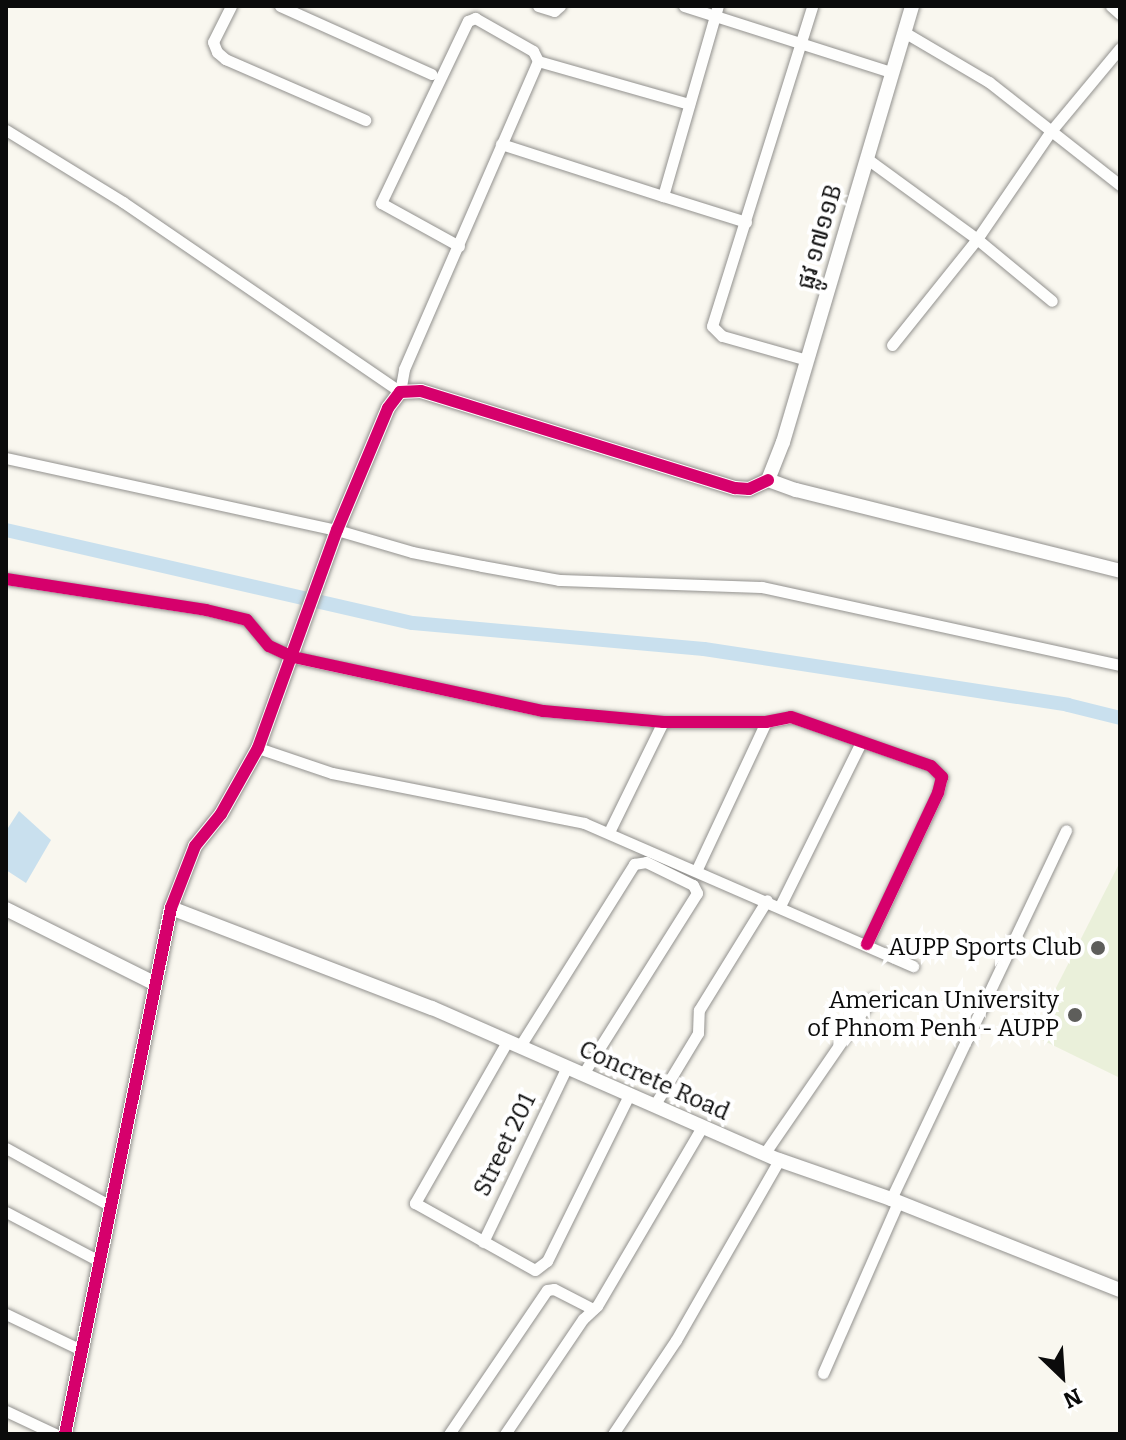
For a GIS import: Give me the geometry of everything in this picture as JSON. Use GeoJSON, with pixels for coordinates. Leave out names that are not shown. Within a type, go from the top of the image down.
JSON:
{"type":"FeatureCollection","features":[{"type":"Feature","properties":{"kind":"street"},"geometry":{"type":"LineString","coordinates":[[231,6],[213,42],[217,52],[225,59],[365,120]]}},
{"type":"Feature","properties":{"kind":"street"},"geometry":{"type":"LineString","coordinates":[[280,6],[431,74]]}},
{"type":"Feature","properties":{"kind":"street"},"geometry":{"type":"LineString","coordinates":[[538,6],[554,11],[560,6]]}},
{"type":"Feature","properties":{"kind":"street"},"geometry":{"type":"LineString","coordinates":[[684,6],[716,11],[802,44],[891,72]]}},
{"type":"Feature","properties":{"kind":"street"},"geometry":{"type":"LineString","coordinates":[[807,360],[722,336],[712,326],[812,6]]}},
{"type":"Feature","properties":{"kind":"street","name":"ផ្លូវ ១៧១១B"},"geometry":{"type":"LineString","coordinates":[[768,480],[807,360],[912,6]]}},
{"type":"Feature","properties":{"kind":"street"},"geometry":{"type":"LineString","coordinates":[[1111,6],[1120,14]]}},
{"type":"Feature","properties":{"kind":"street"},"geometry":{"type":"LineString","coordinates":[[663,196],[716,11]]}},
{"type":"Feature","properties":{"kind":"street"},"geometry":{"type":"LineString","coordinates":[[459,246],[381,203],[468,21],[475,18],[533,51],[538,61],[689,104]]}},
{"type":"Feature","properties":{"kind":"street"},"geometry":{"type":"LineString","coordinates":[[904,32],[989,82],[1120,185]]}},
{"type":"Feature","properties":{"kind":"street"},"geometry":{"type":"LineString","coordinates":[[892,345],[977,239],[1051,131],[1120,48]]}},
{"type":"Feature","properties":{"kind":"street"},"geometry":{"type":"LineString","coordinates":[[65,1434],[171,908],[195,846],[221,814],[258,748],[335,536],[388,408],[400,392],[404,369],[538,61]]}},
{"type":"Feature","properties":{"kind":"street"},"geometry":{"type":"LineString","coordinates":[[6,130],[123,202],[400,392],[421,391],[735,488],[749,489],[768,480],[796,490],[1120,571]]}},
{"type":"Feature","properties":{"kind":"street"},"geometry":{"type":"LineString","coordinates":[[501,144],[746,222]]}},
{"type":"Feature","properties":{"kind":"street"},"geometry":{"type":"LineString","coordinates":[[866,158],[977,239],[1052,301]]}},
{"type":"Feature","properties":{"kind":"street"},"geometry":{"type":"LineString","coordinates":[[6,458],[335,536],[559,580],[762,587],[1120,665]]}},
{"type":"Feature","properties":{"kind":"street"},"geometry":{"type":"LineString","coordinates":[[6,579],[206,610],[247,620],[269,646],[543,711],[663,722],[766,722],[791,717],[931,766],[942,777],[938,793],[867,944]]}},
{"type":"Feature","properties":{"kind":"street"},"geometry":{"type":"LineString","coordinates":[[609,832],[663,722]]}},
{"type":"Feature","properties":{"kind":"street"},"geometry":{"type":"LineString","coordinates":[[697,869],[766,722]]}},
{"type":"Feature","properties":{"kind":"street"},"geometry":{"type":"LineString","coordinates":[[780,906],[861,742]]}},
{"type":"Feature","properties":{"kind":"street"},"geometry":{"type":"LineString","coordinates":[[258,748],[332,773],[560,816],[609,832],[913,966]]}},
{"type":"Feature","properties":{"kind":"street"},"geometry":{"type":"LineString","coordinates":[[823,1373],[894,1200],[1066,830]]}},
{"type":"Feature","properties":{"kind":"street"},"geometry":{"type":"LineString","coordinates":[[583,1074],[697,893],[693,885],[646,862],[634,864],[415,1198],[422,1210],[535,1270],[544,1266],[629,1095]]}},
{"type":"Feature","properties":{"kind":"street"},"geometry":{"type":"LineString","coordinates":[[654,1106],[698,1033],[699,1010],[767,900]]}},
{"type":"Feature","properties":{"kind":"street","name":"Concrete Road"},"geometry":{"type":"LineString","coordinates":[[171,908],[514,1043],[764,1154],[894,1200],[1120,1290]]}},
{"type":"Feature","properties":{"kind":"street"},"geometry":{"type":"LineString","coordinates":[[6,909],[154,983]]}},
{"type":"Feature","properties":{"kind":"street"},"geometry":{"type":"LineString","coordinates":[[764,1154],[871,999]]}},
{"type":"Feature","properties":{"kind":"street","name":"Street 201"},"geometry":{"type":"LineString","coordinates":[[483,1242],[567,1067]]}},
{"type":"Feature","properties":{"kind":"street"},"geometry":{"type":"LineString","coordinates":[[505,1434],[583,1319],[593,1309],[702,1127]]}},
{"type":"Feature","properties":{"kind":"street"},"geometry":{"type":"LineString","coordinates":[[6,1148],[109,1205]]}},
{"type":"Feature","properties":{"kind":"street"},"geometry":{"type":"LineString","coordinates":[[613,1434],[676,1340],[779,1160]]}},
{"type":"Feature","properties":{"kind":"street"},"geometry":{"type":"LineString","coordinates":[[6,1212],[99,1261]]}},
{"type":"Feature","properties":{"kind":"street"},"geometry":{"type":"LineString","coordinates":[[449,1434],[547,1290],[554,1289],[593,1309]]}},
{"type":"Feature","properties":{"kind":"street"},"geometry":{"type":"LineString","coordinates":[[6,1314],[81,1350]]}},
{"type":"Feature","properties":{"kind":"street"},"geometry":{"type":"LineString","coordinates":[[6,1411],[55,1434]]}},
{"type":"Feature","properties":{"kind":"green space","name":"AUPP Sports Club"},"geometry":{"type":"Polygon","coordinates":[[[1120,862],[1120,1078],[1032,1035],[1120,862]]]}},
{"type":"Feature","properties":{"kind":"water"},"geometry":{"type":"Polygon","coordinates":[[[19,811],[51,840],[26,883],[6,870],[6,831],[19,811]]]}},
{"type":"Feature","properties":{"kind":"waterway"},"geometry":{"type":"LineString","coordinates":[[6,530],[413,623],[704,649],[1068,705],[1120,718]]}},
{"type":"Feature","properties":{"kind":"cycle path"},"geometry":{"type":"LineString","coordinates":[[65,1434],[171,908],[195,846],[221,814],[258,748],[337,530],[388,408],[400,392],[421,391],[735,488],[749,489],[768,480]]}},
{"type":"Feature","properties":{"kind":"cycle path"},"geometry":{"type":"LineString","coordinates":[[6,579],[206,610],[247,620],[269,646],[293,657],[543,711],[663,722],[766,722],[791,717],[931,766],[942,777],[938,793],[867,944]]}},
{"type":"Feature","properties":{"kind":"place","name":"AUPP Sports Club"},"geometry":{"type":"Point","coordinates":[1098,948]}},
{"type":"Feature","properties":{"kind":"place","name":"American University of Phnom Penh - AUPP"},"geometry":{"type":"Point","coordinates":[1075,1015]}}]}
